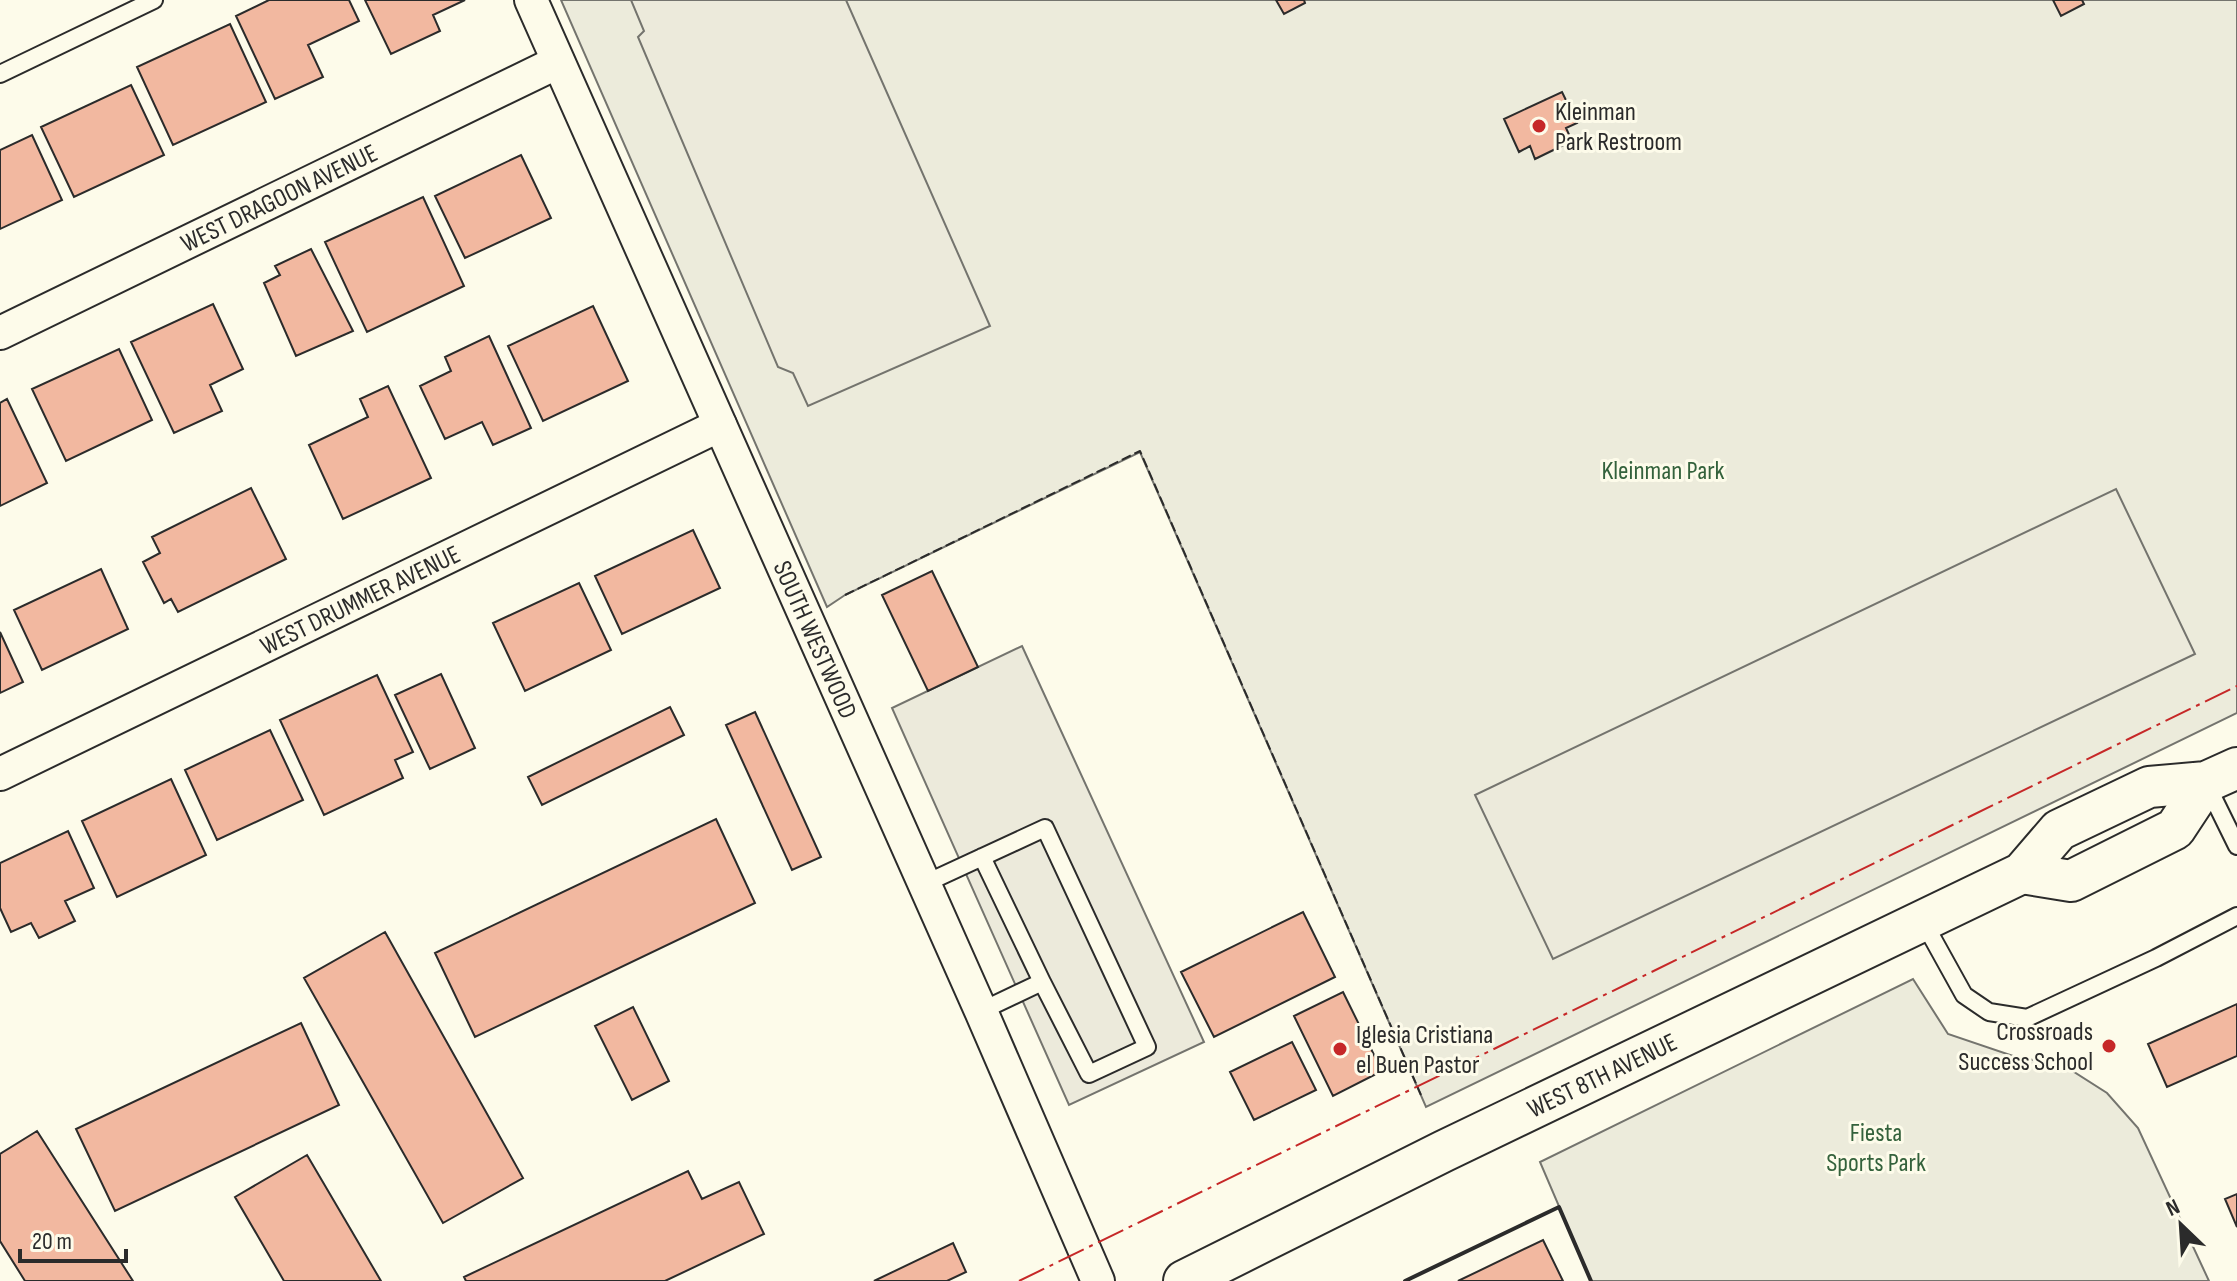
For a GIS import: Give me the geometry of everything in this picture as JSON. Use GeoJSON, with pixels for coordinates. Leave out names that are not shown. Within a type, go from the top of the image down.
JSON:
{"type":"FeatureCollection","features":[{"type":"Feature","properties":{"kind":"street","name":"SOUTH WESTWOOD"},"geometry":{"type":"LineString","coordinates":[[531,0],[1098,1281]]}},
{"type":"Feature","properties":{"kind":"street","name":"WEST DRAGOON AVENUE"},"geometry":{"type":"LineString","coordinates":[[0,333],[558,62]]}},
{"type":"Feature","properties":{"kind":"street","name":"WEST DRUMMER AVENUE"},"geometry":{"type":"LineString","coordinates":[[0,774],[720,425]]}},
{"type":"Feature","properties":{"kind":"street","name":"WEST 8TH AVENUE"},"geometry":{"type":"LineString","coordinates":[[1184,1281],[2022,873],[2059,830],[2149,787],[2221,775]]}},
{"type":"Feature","properties":{"kind":"lane"},"geometry":{"type":"LineString","coordinates":[[0,74],[154,0]]}},
{"type":"Feature","properties":{"kind":"lane"},"geometry":{"type":"LineString","coordinates":[[2221,775],[2237,846]]}},
{"type":"Feature","properties":{"kind":"lane"},"geometry":{"type":"LineString","coordinates":[[924,884],[982,857],[1045,828],[1147,1047],[1089,1074],[982,857]]}},
{"type":"Feature","properties":{"kind":"lane"},"geometry":{"type":"LineString","coordinates":[[1922,920],[1964,995],[1989,1012],[2027,1018],[2237,916]]}},
{"type":"Feature","properties":{"kind":"lane"},"geometry":{"type":"LineString","coordinates":[[981,1011],[1042,982]]}},
{"type":"Feature","properties":{"kind":"green space","name":"Kleinman Park"},"geometry":{"type":"Polygon","coordinates":[[[561,0],[2237,0],[2237,713],[1426,1107],[1140,452],[845,595],[827,607],[561,0]]]}},
{"type":"Feature","properties":{"kind":"green space","name":"Fiesta Sports Park"},"geometry":{"type":"Polygon","coordinates":[[[1913,979],[1948,1034],[2016,1057],[2063,1065],[2107,1093],[2138,1128],[2209,1281],[1591,1281],[1540,1162],[1913,979]]]}},
{"type":"Feature","properties":{"kind":"shaded area"},"geometry":{"type":"Polygon","coordinates":[[[631,0],[846,0],[990,326],[808,406],[793,373],[778,367],[638,37],[644,31],[631,0]]]}},
{"type":"Feature","properties":{"kind":"shaded area"},"geometry":{"type":"Polygon","coordinates":[[[2116,489],[2195,654],[1553,959],[1475,795],[2116,489]]]}},
{"type":"Feature","properties":{"kind":"shaded area"},"geometry":{"type":"Polygon","coordinates":[[[1022,646],[1204,1042],[1069,1105],[892,708],[1022,646]]]}},
{"type":"Feature","properties":{"kind":"building"},"geometry":{"type":"Polygon","coordinates":[[[269,0],[349,0],[359,21],[308,45],[323,77],[275,99],[236,16],[269,0]]]}},
{"type":"Feature","properties":{"kind":"building"},"geometry":{"type":"Polygon","coordinates":[[[365,0],[465,0],[433,15],[440,31],[391,54],[365,0]]]}},
{"type":"Feature","properties":{"kind":"building"},"geometry":{"type":"Polygon","coordinates":[[[1276,0],[1304,0],[1305,3],[1284,14],[1276,0]]]}},
{"type":"Feature","properties":{"kind":"building"},"geometry":{"type":"Polygon","coordinates":[[[2053,0],[2082,0],[2084,4],[2061,16],[2053,0]]]}},
{"type":"Feature","properties":{"kind":"building"},"geometry":{"type":"Polygon","coordinates":[[[230,24],[266,102],[173,145],[137,67],[230,24]]]}},
{"type":"Feature","properties":{"kind":"building"},"geometry":{"type":"Polygon","coordinates":[[[131,85],[164,155],[74,197],[41,127],[131,85]]]}},
{"type":"Feature","properties":{"kind":"building","name":"Kleinman Park Restroom"},"geometry":{"type":"Polygon","coordinates":[[[1562,92],[1577,123],[1566,128],[1572,141],[1535,159],[1530,146],[1519,152],[1504,119],[1562,92]]]}},
{"type":"Feature","properties":{"kind":"building"},"geometry":{"type":"Polygon","coordinates":[[[32,135],[62,200],[0,229],[0,150],[32,135]]]}},
{"type":"Feature","properties":{"kind":"building"},"geometry":{"type":"Polygon","coordinates":[[[521,155],[551,218],[465,258],[435,196],[521,155]]]}},
{"type":"Feature","properties":{"kind":"building"},"geometry":{"type":"Polygon","coordinates":[[[423,197],[464,286],[367,332],[325,242],[423,197]]]}},
{"type":"Feature","properties":{"kind":"building"},"geometry":{"type":"Polygon","coordinates":[[[311,249],[353,331],[296,356],[264,283],[280,275],[275,266],[311,249]]]}},
{"type":"Feature","properties":{"kind":"building"},"geometry":{"type":"Polygon","coordinates":[[[213,304],[243,369],[210,385],[222,411],[174,433],[131,342],[213,304]]]}},
{"type":"Feature","properties":{"kind":"building"},"geometry":{"type":"Polygon","coordinates":[[[593,306],[628,381],[543,421],[508,346],[593,306]]]}},
{"type":"Feature","properties":{"kind":"building"},"geometry":{"type":"Polygon","coordinates":[[[489,336],[531,428],[493,445],[482,422],[445,439],[420,386],[451,371],[445,357],[489,336]]]}},
{"type":"Feature","properties":{"kind":"building"},"geometry":{"type":"Polygon","coordinates":[[[119,349],[152,420],[66,461],[32,389],[119,349]]]}},
{"type":"Feature","properties":{"kind":"building"},"geometry":{"type":"Polygon","coordinates":[[[388,386],[431,478],[343,519],[309,445],[368,417],[360,399],[388,386]]]}},
{"type":"Feature","properties":{"kind":"building"},"geometry":{"type":"Polygon","coordinates":[[[7,399],[47,483],[0,506],[0,403],[7,399]]]}},
{"type":"Feature","properties":{"kind":"building"},"geometry":{"type":"Polygon","coordinates":[[[251,488],[286,559],[178,612],[171,599],[164,603],[143,562],[160,553],[152,537],[251,488]]]}},
{"type":"Feature","properties":{"kind":"building"},"geometry":{"type":"Polygon","coordinates":[[[693,530],[720,588],[622,634],[595,576],[693,530]]]}},
{"type":"Feature","properties":{"kind":"building"},"geometry":{"type":"Polygon","coordinates":[[[101,569],[128,629],[42,670],[14,610],[101,569]]]}},
{"type":"Feature","properties":{"kind":"building"},"geometry":{"type":"Polygon","coordinates":[[[932,571],[978,667],[928,691],[882,595],[932,571]]]}},
{"type":"Feature","properties":{"kind":"building"},"geometry":{"type":"Polygon","coordinates":[[[579,583],[611,650],[525,691],[493,623],[579,583]]]}},
{"type":"Feature","properties":{"kind":"building"},"geometry":{"type":"Polygon","coordinates":[[[0,632],[23,682],[0,693],[0,632]]]}},
{"type":"Feature","properties":{"kind":"building"},"geometry":{"type":"Polygon","coordinates":[[[441,674],[475,748],[430,769],[395,695],[441,674]]]}},
{"type":"Feature","properties":{"kind":"building"},"geometry":{"type":"Polygon","coordinates":[[[377,675],[413,752],[395,760],[403,778],[324,815],[280,720],[377,675]]]}},
{"type":"Feature","properties":{"kind":"building"},"geometry":{"type":"Polygon","coordinates":[[[670,707],[684,735],[542,805],[528,777],[670,707]]]}},
{"type":"Feature","properties":{"kind":"building"},"geometry":{"type":"Polygon","coordinates":[[[755,712],[821,857],[792,870],[726,725],[755,712]]]}},
{"type":"Feature","properties":{"kind":"building"},"geometry":{"type":"Polygon","coordinates":[[[270,730],[303,800],[217,840],[185,770],[270,730]]]}},
{"type":"Feature","properties":{"kind":"building"},"geometry":{"type":"Polygon","coordinates":[[[171,779],[206,855],[117,897],[82,821],[171,779]]]}},
{"type":"Feature","properties":{"kind":"building"},"geometry":{"type":"Polygon","coordinates":[[[716,819],[755,903],[475,1037],[435,953],[716,819]]]}},
{"type":"Feature","properties":{"kind":"building"},"geometry":{"type":"Polygon","coordinates":[[[68,831],[94,888],[65,901],[75,921],[39,938],[31,923],[11,932],[0,908],[0,863],[68,831]]]}},
{"type":"Feature","properties":{"kind":"building"},"geometry":{"type":"Polygon","coordinates":[[[1303,912],[1335,977],[1214,1037],[1181,972],[1303,912]]]}},
{"type":"Feature","properties":{"kind":"building"},"geometry":{"type":"Polygon","coordinates":[[[385,932],[523,1178],[443,1223],[304,978],[385,932]]]}},
{"type":"Feature","properties":{"kind":"building","name":"Iglesia Cristiana el Buen Pastor"},"geometry":{"type":"Polygon","coordinates":[[[1343,992],[1382,1071],[1333,1096],[1294,1016],[1343,992]]]}},
{"type":"Feature","properties":{"kind":"building"},"geometry":{"type":"Polygon","coordinates":[[[2237,1004],[2237,1056],[2167,1087],[2148,1044],[2237,1004]]]}},
{"type":"Feature","properties":{"kind":"building"},"geometry":{"type":"Polygon","coordinates":[[[633,1007],[669,1081],[632,1100],[595,1026],[633,1007]]]}},
{"type":"Feature","properties":{"kind":"building"},"geometry":{"type":"Polygon","coordinates":[[[301,1023],[339,1105],[115,1211],[76,1129],[301,1023]]]}},
{"type":"Feature","properties":{"kind":"building"},"geometry":{"type":"Polygon","coordinates":[[[1292,1042],[1316,1090],[1254,1120],[1230,1072],[1292,1042]]]}},
{"type":"Feature","properties":{"kind":"building"},"geometry":{"type":"Polygon","coordinates":[[[37,1131],[133,1281],[25,1281],[0,1241],[0,1154],[37,1131]]]}},
{"type":"Feature","properties":{"kind":"building"},"geometry":{"type":"Polygon","coordinates":[[[307,1155],[381,1281],[284,1281],[235,1197],[307,1155]]]}},
{"type":"Feature","properties":{"kind":"building"},"geometry":{"type":"Polygon","coordinates":[[[688,1171],[702,1199],[739,1182],[764,1234],[665,1281],[466,1281],[464,1277],[688,1171]]]}},
{"type":"Feature","properties":{"kind":"building"},"geometry":{"type":"Polygon","coordinates":[[[2237,1194],[2237,1227],[2225,1199],[2237,1194]]]}},
{"type":"Feature","properties":{"kind":"building"},"geometry":{"type":"Polygon","coordinates":[[[1543,1240],[1563,1281],[1458,1281],[1543,1240]]]}},
{"type":"Feature","properties":{"kind":"building"},"geometry":{"type":"Polygon","coordinates":[[[953,1243],[966,1272],[947,1281],[874,1281],[953,1243]]]}},
{"type":"Feature","properties":{"kind":"fence"},"geometry":{"type":"LineString","coordinates":[[845,595],[1140,451],[1421,1095]]}},
{"type":"Feature","properties":{"kind":"wall"},"geometry":{"type":"LineString","coordinates":[[1405,1281],[1559,1207],[1591,1281]]}},
{"type":"Feature","properties":{"kind":"power"},"geometry":{"type":"LineString","coordinates":[[1019,1281],[2237,686]]}},
{"type":"Feature","properties":{"kind":"place","name":"Kleinman Park Restroom"},"geometry":{"type":"Point","coordinates":[1539,126]}},
{"type":"Feature","properties":{"kind":"place","name":"Crossroads Success School"},"geometry":{"type":"Point","coordinates":[2109,1046]}},
{"type":"Feature","properties":{"kind":"place","name":"Iglesia Cristiana el Buen Pastor"},"geometry":{"type":"Point","coordinates":[1340,1049]}}]}
